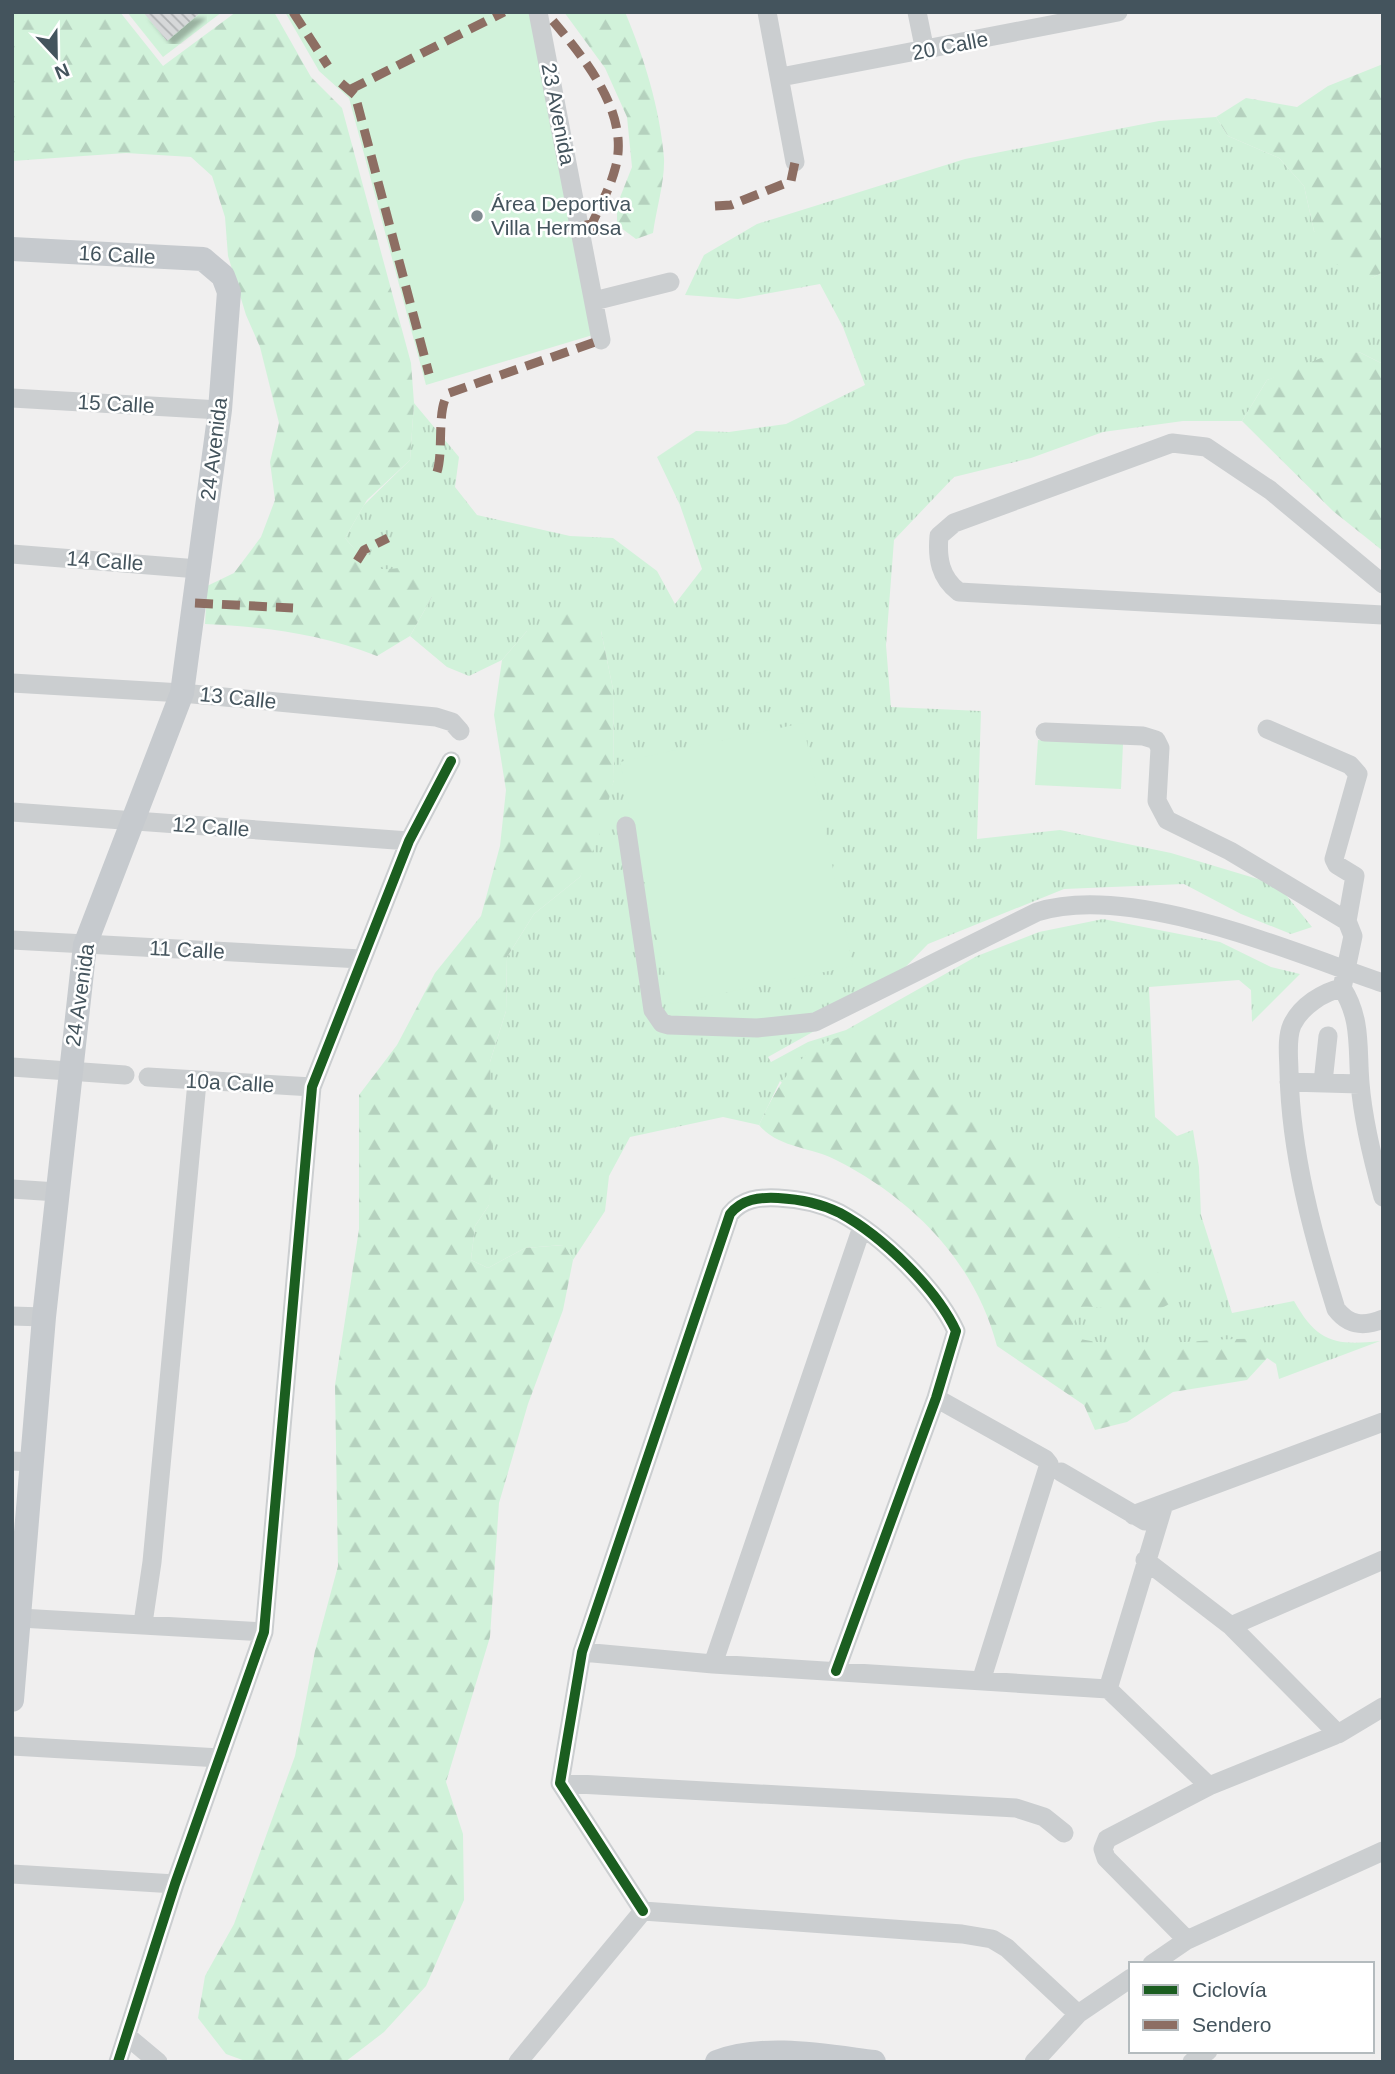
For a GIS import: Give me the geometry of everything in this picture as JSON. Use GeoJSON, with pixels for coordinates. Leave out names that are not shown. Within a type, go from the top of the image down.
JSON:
{"type":"FeatureCollection","features":[{"type":"Feature","properties":{"kind":"main road","name":"16 Calle"},"geometry":{"type":"LineString","coordinates":[[12,249],[203,259],[218,269]]}},
{"type":"Feature","properties":{"kind":"main road","name":"24 Avenida"},"geometry":{"type":"LineString","coordinates":[[12,1700],[20,1618],[23,1462],[44,1317],[85,945],[182,693],[220,410],[229,292],[218,269]]}},
{"type":"Feature","properties":{"kind":"main road"},"geometry":{"type":"LineString","coordinates":[[717,2062],[737,2056],[775,2054],[874,2062]]}},
{"type":"Feature","properties":{"kind":"street","name":"23 Avenida"},"geometry":{"type":"LineString","coordinates":[[538,12],[601,340]]}},
{"type":"Feature","properties":{"kind":"street"},"geometry":{"type":"LineString","coordinates":[[767,12],[796,162]]}},
{"type":"Feature","properties":{"kind":"street"},"geometry":{"type":"LineString","coordinates":[[917,12],[925,51]]}},
{"type":"Feature","properties":{"kind":"street","name":"20 Calle"},"geometry":{"type":"LineString","coordinates":[[781,77],[925,51],[1061,18],[1118,12]]}},
{"type":"Feature","properties":{"kind":"street"},"geometry":{"type":"LineString","coordinates":[[594,301],[670,282]]}},
{"type":"Feature","properties":{"kind":"street","name":"15 Calle"},"geometry":{"type":"LineString","coordinates":[[12,398],[220,410]]}},
{"type":"Feature","properties":{"kind":"street"},"geometry":{"type":"LineString","coordinates":[[1383,584],[1270,490],[1206,447],[1187,442],[1172,443],[954,523],[939,537],[939,558],[944,578],[959,592],[1383,615]]}},
{"type":"Feature","properties":{"kind":"street","name":"14 Calle"},"geometry":{"type":"LineString","coordinates":[[12,554],[198,569]]}},
{"type":"Feature","properties":{"kind":"street","name":"13 Calle"},"geometry":{"type":"LineString","coordinates":[[12,683],[182,693],[442,718],[460,731]]}},
{"type":"Feature","properties":{"kind":"street"},"geometry":{"type":"LineString","coordinates":[[1267,729],[1350,765],[1358,774],[1334,859],[1337,865],[1355,876],[1347,920],[1353,936],[1345,979],[1355,1011],[1360,1048],[1360,1084],[1383,1197]]}},
{"type":"Feature","properties":{"kind":"street"},"geometry":{"type":"LineString","coordinates":[[1045,732],[1143,736],[1156,740],[1160,748],[1157,801],[1167,820],[1242,858],[1347,920]]}},
{"type":"Feature","properties":{"kind":"street"},"geometry":{"type":"LineString","coordinates":[[118,2062],[174,1884],[264,1632],[312,1087],[409,841],[451,761]]}},
{"type":"Feature","properties":{"kind":"street","name":"12 Calle"},"geometry":{"type":"LineString","coordinates":[[12,811],[409,841]]}},
{"type":"Feature","properties":{"kind":"street"},"geometry":{"type":"LineString","coordinates":[[626,826],[653,1010],[662,1023],[669,1025],[757,1028],[814,1022],[1037,912],[1066,905],[1105,903],[1144,910],[1256,938],[1345,979],[1383,983]]}},
{"type":"Feature","properties":{"kind":"street","name":"11 Calle"},"geometry":{"type":"LineString","coordinates":[[12,940],[361,959]]}},
{"type":"Feature","properties":{"kind":"street"},"geometry":{"type":"LineString","coordinates":[[1345,979],[1307,1006],[1292,1025],[1289,1082],[1295,1144],[1312,1232],[1336,1309],[1342,1317],[1359,1324],[1383,1319]]}},
{"type":"Feature","properties":{"kind":"street"},"geometry":{"type":"LineString","coordinates":[[1323,1082],[1328,1036]]}},
{"type":"Feature","properties":{"kind":"street"},"geometry":{"type":"LineString","coordinates":[[12,1067],[125,1075]]}},
{"type":"Feature","properties":{"kind":"street","name":"10a Calle"},"geometry":{"type":"LineString","coordinates":[[148,1077],[312,1087]]}},
{"type":"Feature","properties":{"kind":"street"},"geometry":{"type":"LineString","coordinates":[[143,1623],[153,1548],[197,1082]]}},
{"type":"Feature","properties":{"kind":"street"},"geometry":{"type":"LineString","coordinates":[[1289,1082],[1360,1084]]}},
{"type":"Feature","properties":{"kind":"street"},"geometry":{"type":"LineString","coordinates":[[12,1189],[57,1192]]}},
{"type":"Feature","properties":{"kind":"street"},"geometry":{"type":"LineString","coordinates":[[643,1911],[560,1783],[582,1652],[730,1214],[735,1208],[752,1199],[784,1198],[838,1212],[862,1227],[924,1283],[956,1331],[936,1398],[836,1671]]}},
{"type":"Feature","properties":{"kind":"street"},"geometry":{"type":"LineString","coordinates":[[713,1664],[862,1227]]}},
{"type":"Feature","properties":{"kind":"street"},"geometry":{"type":"LineString","coordinates":[[12,1316],[44,1317]]}},
{"type":"Feature","properties":{"kind":"street"},"geometry":{"type":"LineString","coordinates":[[936,1398],[1045,1459],[1049,1464],[981,1681]]}},
{"type":"Feature","properties":{"kind":"street"},"geometry":{"type":"LineString","coordinates":[[1133,1515],[1383,1422]]}},
{"type":"Feature","properties":{"kind":"street"},"geometry":{"type":"LineString","coordinates":[[1062,1472],[1155,1526]]}},
{"type":"Feature","properties":{"kind":"street"},"geometry":{"type":"LineString","coordinates":[[1108,1689],[1155,1526],[1164,1504]]}},
{"type":"Feature","properties":{"kind":"street"},"geometry":{"type":"LineString","coordinates":[[1145,1560],[1231,1626],[1338,1734]]}},
{"type":"Feature","properties":{"kind":"street"},"geometry":{"type":"LineString","coordinates":[[1231,1626],[1383,1560]]}},
{"type":"Feature","properties":{"kind":"street"},"geometry":{"type":"LineString","coordinates":[[20,1618],[264,1632]]}},
{"type":"Feature","properties":{"kind":"street"},"geometry":{"type":"LineString","coordinates":[[582,1652],[713,1664],[1108,1689],[1209,1786]]}},
{"type":"Feature","properties":{"kind":"street"},"geometry":{"type":"LineString","coordinates":[[1186,1940],[1106,1858],[1103,1849],[1109,1837],[1209,1786],[1338,1734],[1383,1707]]}},
{"type":"Feature","properties":{"kind":"street"},"geometry":{"type":"LineString","coordinates":[[12,1746],[220,1758]]}},
{"type":"Feature","properties":{"kind":"street"},"geometry":{"type":"LineString","coordinates":[[560,1783],[1016,1808],[1044,1817],[1064,1833]]}},
{"type":"Feature","properties":{"kind":"street"},"geometry":{"type":"LineString","coordinates":[[1155,1962],[1186,1940],[1383,1852]]}},
{"type":"Feature","properties":{"kind":"street"},"geometry":{"type":"LineString","coordinates":[[12,1874],[174,1884]]}},
{"type":"Feature","properties":{"kind":"street"},"geometry":{"type":"LineString","coordinates":[[643,1911],[962,1934],[992,1939],[1007,1948],[1079,2014]]}},
{"type":"Feature","properties":{"kind":"street"},"geometry":{"type":"LineString","coordinates":[[518,2062],[643,1911]]}},
{"type":"Feature","properties":{"kind":"street"},"geometry":{"type":"LineString","coordinates":[[1034,2062],[1079,2014],[1129,1979]]}},
{"type":"Feature","properties":{"kind":"street"},"geometry":{"type":"LineString","coordinates":[[128,2037],[158,2062]]}},
{"type":"Feature","properties":{"kind":"green space"},"geometry":{"type":"Polygon","coordinates":[[[12,12],[120,12],[163,66],[236,12],[274,12],[311,77],[342,108],[411,363],[414,403],[410,460],[367,500],[345,538],[362,558],[375,567],[390,569],[416,565],[432,597],[410,636],[377,656],[335,642],[292,633],[205,624],[207,586],[234,573],[261,537],[275,500],[270,462],[279,423],[260,347],[246,315],[228,256],[225,217],[212,176],[191,157],[126,153],[12,161],[12,12]]]}},
{"type":"Feature","properties":{"kind":"green space"},"geometry":{"type":"Polygon","coordinates":[[[127,12],[222,12],[163,57],[127,12]]]}},
{"type":"Feature","properties":{"kind":"green space","name":"Área Deportiva Villa Hermosa"},"geometry":{"type":"Polygon","coordinates":[[[285,12],[533,12],[596,334],[426,385],[349,98],[319,71],[285,12]]]}},
{"type":"Feature","properties":{"kind":"green space"},"geometry":{"type":"Polygon","coordinates":[[[564,12],[625,12],[632,29],[655,102],[664,158],[653,233],[636,239],[617,225],[617,205],[632,167],[627,117],[605,68],[564,12]]]}},
{"type":"Feature","properties":{"kind":"green space"},"geometry":{"type":"Polygon","coordinates":[[[1383,64],[1383,272],[1372,278],[1335,264],[1314,231],[1304,186],[1279,158],[1228,136],[1216,117],[1246,98],[1297,107],[1328,86],[1383,64]]]}},
{"type":"Feature","properties":{"kind":"green space"},"geometry":{"type":"Polygon","coordinates":[[[1216,117],[1228,136],[1279,158],[1304,186],[1314,231],[1372,278],[1383,272],[1383,364],[1359,352],[1267,380],[1242,421],[1183,421],[1103,432],[1031,458],[954,477],[894,540],[886,645],[891,707],[981,711],[977,839],[1060,830],[1171,853],[1278,885],[1312,927],[1291,934],[1241,914],[1184,884],[1064,889],[928,944],[877,996],[768,1057],[771,1062],[808,1042],[846,1030],[977,956],[1039,932],[1103,919],[1220,942],[1271,967],[1300,974],[1252,1022],[1251,990],[1239,980],[1149,987],[1155,1117],[1177,1136],[1193,1130],[1199,1167],[1201,1215],[1232,1313],[1294,1301],[1311,1325],[1329,1338],[1351,1343],[1380,1341],[1279,1379],[1276,1364],[1261,1354],[1075,1346],[780,1081],[759,1125],[723,1117],[630,1137],[609,1176],[605,1211],[573,1260],[563,1245],[525,1248],[488,1268],[471,1260],[475,1226],[489,1205],[490,1062],[506,1011],[507,957],[534,914],[580,877],[614,780],[613,689],[601,631],[527,631],[502,660],[469,676],[447,667],[410,636],[432,597],[370,567],[345,538],[364,505],[410,460],[414,403],[459,457],[455,487],[477,515],[570,536],[613,538],[657,571],[675,604],[702,569],[680,505],[657,457],[696,431],[729,432],[786,424],[865,385],[843,327],[820,284],[738,299],[685,295],[704,255],[757,224],[965,159],[1159,121],[1216,117]]]}},
{"type":"Feature","properties":{"kind":"green space"},"geometry":{"type":"Polygon","coordinates":[[[1359,352],[1383,364],[1383,551],[1333,511],[1242,421],[1267,380],[1321,358],[1359,352]]]}},
{"type":"Feature","properties":{"kind":"green space"},"geometry":{"type":"Polygon","coordinates":[[[567,609],[586,611],[601,631],[613,689],[614,780],[598,840],[580,877],[534,914],[507,957],[506,1011],[490,1062],[493,1151],[489,1205],[475,1226],[471,1260],[488,1268],[525,1248],[564,1245],[573,1260],[563,1310],[528,1404],[499,1503],[490,1637],[446,1782],[463,1834],[464,1900],[426,1986],[384,2032],[345,2062],[248,2062],[226,2054],[198,2018],[205,1976],[234,1924],[295,1756],[315,1651],[338,1566],[335,1385],[359,1229],[359,1095],[397,1045],[435,973],[481,916],[500,846],[506,790],[494,715],[502,660],[527,631],[567,609]]]}},
{"type":"Feature","properties":{"kind":"green space"},"geometry":{"type":"Polygon","coordinates":[[[803,723],[853,966],[671,1004],[620,762],[803,723]]]}},
{"type":"Feature","properties":{"kind":"green space"},"geometry":{"type":"Polygon","coordinates":[[[1038,740],[1123,744],[1121,789],[1035,785],[1038,740]]]}},
{"type":"Feature","properties":{"kind":"green space"},"geometry":{"type":"Polygon","coordinates":[[[878,1034],[990,1122],[1172,1285],[1174,1301],[1150,1311],[1127,1312],[1080,1307],[1073,1325],[1080,1339],[1102,1343],[1147,1344],[1262,1339],[1270,1355],[1247,1380],[1173,1392],[1127,1422],[1095,1430],[1084,1405],[997,1346],[987,1315],[957,1261],[915,1214],[891,1194],[836,1160],[776,1138],[759,1125],[789,1072],[810,1052],[843,1036],[878,1034]]]}},
{"type":"Feature","properties":{"kind":"building"},"geometry":{"type":"Polygon","coordinates":[[[143,12],[201,12],[167,41],[143,12]]]}},
{"type":"Feature","properties":{"kind":"marked path"},"geometry":{"type":"LineString","coordinates":[[293,12],[328,66]]}},
{"type":"Feature","properties":{"kind":"marked path"},"geometry":{"type":"LineString","coordinates":[[349,90],[504,12]]}},
{"type":"Feature","properties":{"kind":"marked path"},"geometry":{"type":"LineString","coordinates":[[553,21],[579,53],[602,89],[617,129],[615,169],[592,224],[566,228]]}},
{"type":"Feature","properties":{"kind":"marked path"},"geometry":{"type":"LineString","coordinates":[[341,83],[355,95],[429,374]]}},
{"type":"Feature","properties":{"kind":"marked path"},"geometry":{"type":"LineString","coordinates":[[715,206],[731,205],[791,181],[795,162]]}},
{"type":"Feature","properties":{"kind":"marked path"},"geometry":{"type":"LineString","coordinates":[[593,231],[609,231]]}},
{"type":"Feature","properties":{"kind":"marked path"},"geometry":{"type":"LineString","coordinates":[[437,472],[441,418],[449,393],[601,340]]}},
{"type":"Feature","properties":{"kind":"marked path"},"geometry":{"type":"LineString","coordinates":[[357,561],[364,550],[388,538]]}},
{"type":"Feature","properties":{"kind":"marked path"},"geometry":{"type":"LineString","coordinates":[[195,603],[293,608]]}},
{"type":"Feature","properties":{"kind":"cycle path"},"geometry":{"type":"LineString","coordinates":[[118,2062],[175,1884],[264,1632],[312,1087],[409,841],[451,761]]}},
{"type":"Feature","properties":{"kind":"cycle path"},"geometry":{"type":"LineString","coordinates":[[643,1911],[560,1783],[582,1652],[730,1214],[745,1202],[758,1199],[810,1202],[840,1213],[856,1223],[890,1249],[922,1281],[956,1331],[936,1398],[836,1671]]}},
{"type":"Feature","properties":{"kind":"place","name":"Área Deportiva Villa Hermosa"},"geometry":{"type":"Point","coordinates":[477,216]}}]}
